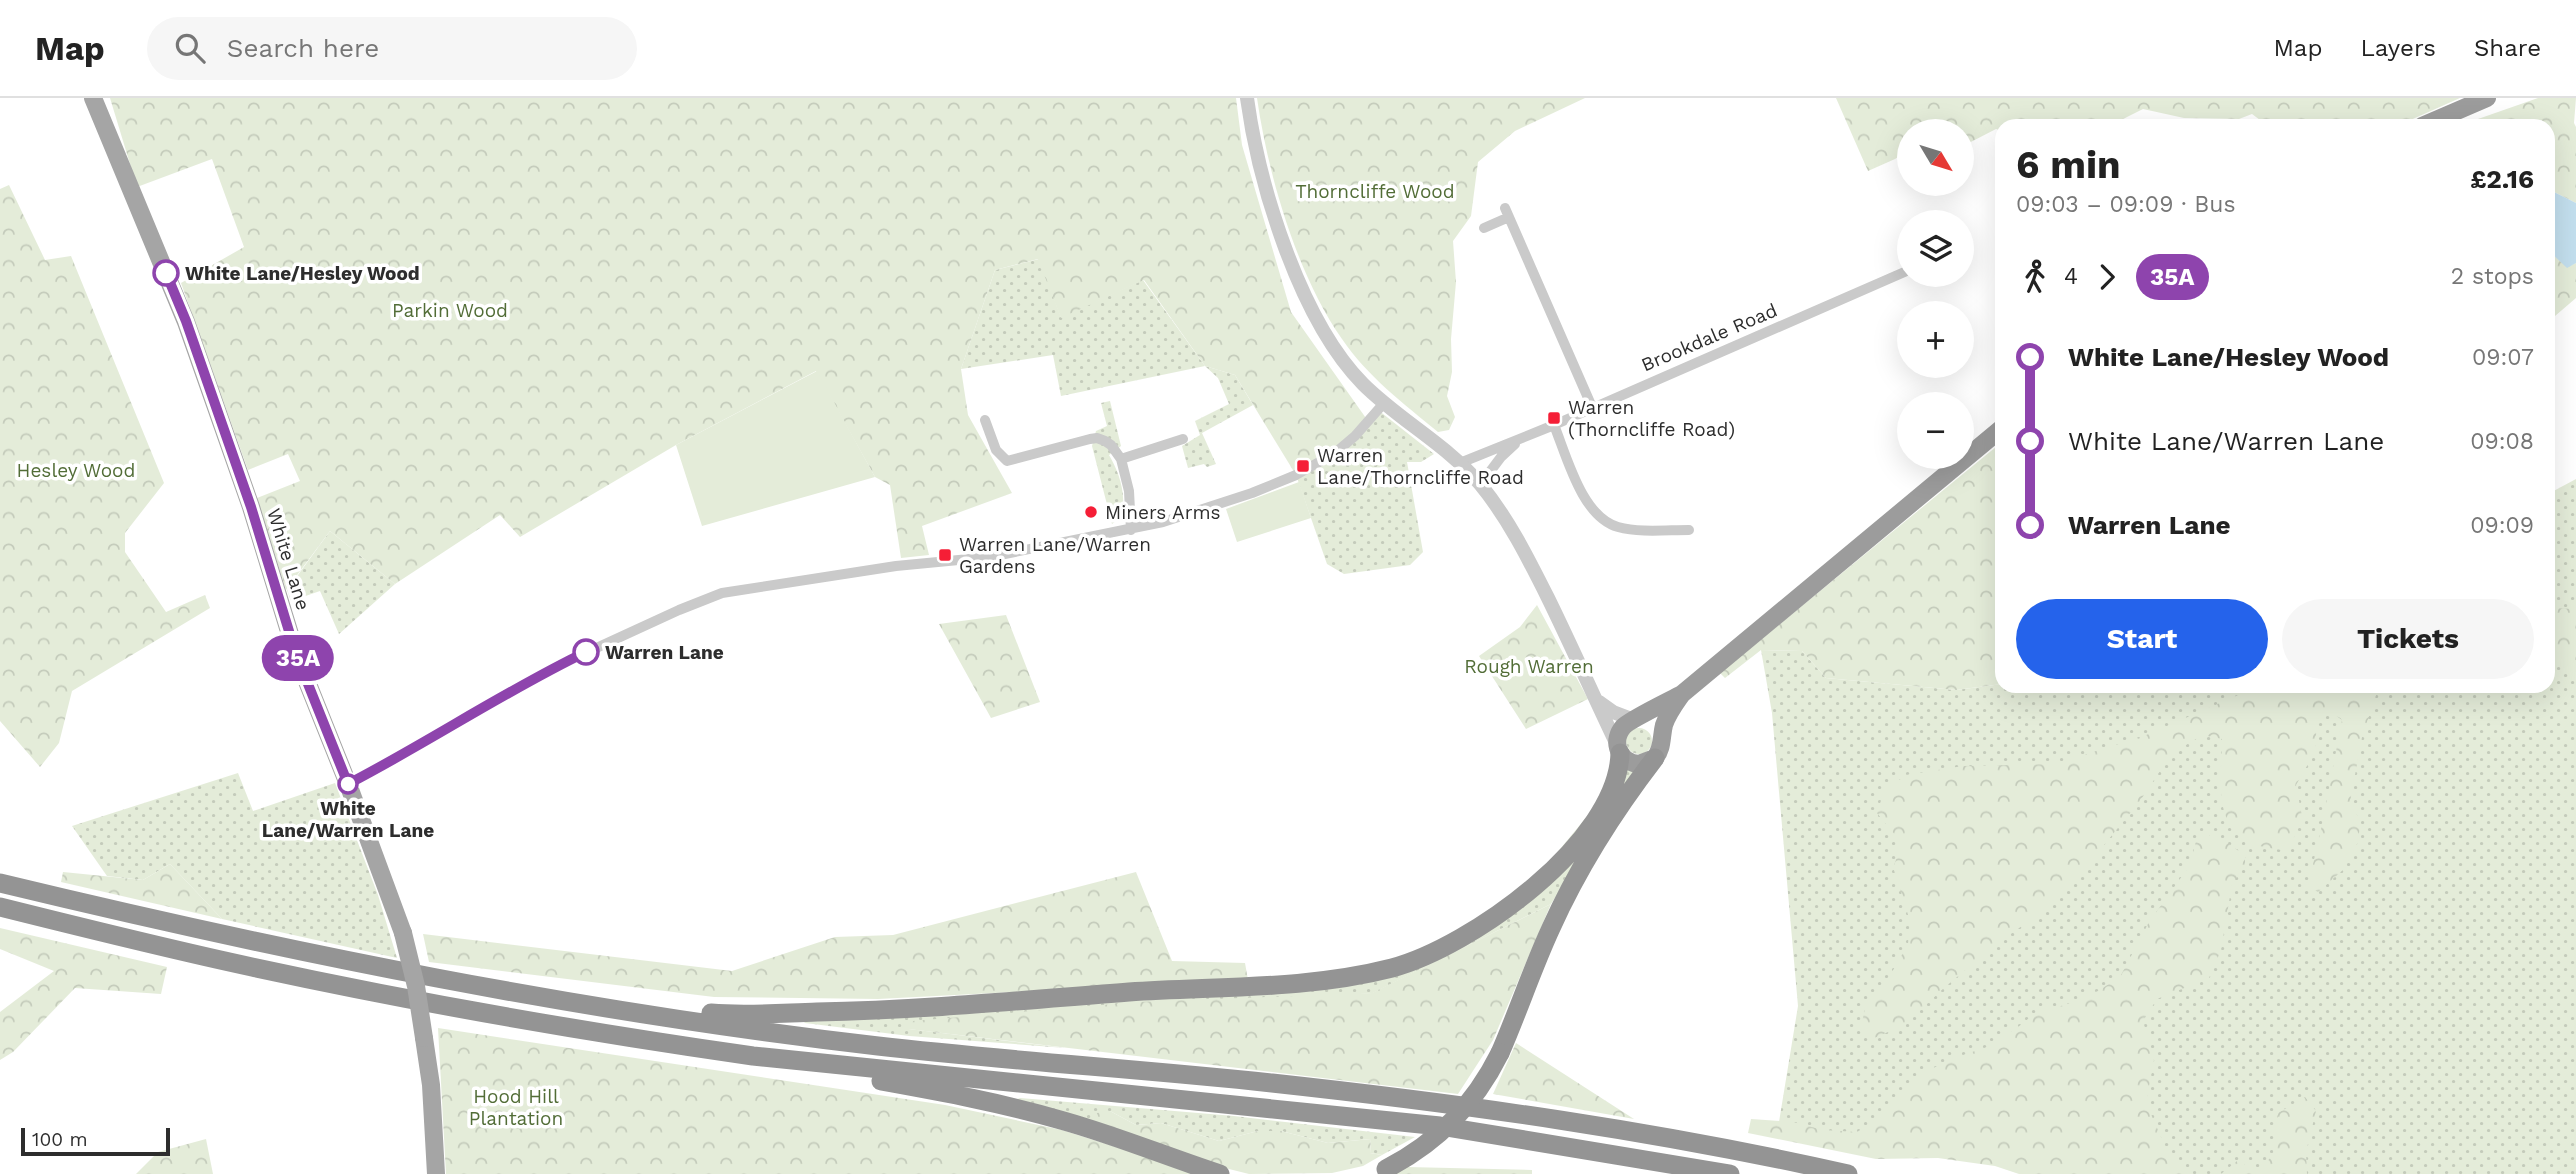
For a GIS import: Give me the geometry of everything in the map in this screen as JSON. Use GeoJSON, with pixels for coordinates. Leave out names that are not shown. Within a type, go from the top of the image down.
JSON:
{"type":"FeatureCollection","features":[{"type":"Feature","properties":{"kind":"highway"},"geometry":{"type":"LineString","coordinates":[[2438,119],[2487,98]]}},
{"type":"Feature","properties":{"kind":"highway"},"geometry":{"type":"LineString","coordinates":[[550,998],[727,1014],[880,1011],[1139,992],[1314,983],[1393,968],[1433,953],[1465,937],[1505,911],[1531,890],[1573,848],[1606,804],[1619,776],[1618,737],[1622,728],[1682,694],[1995,434]]}},
{"type":"Feature","properties":{"kind":"highway"},"geometry":{"type":"LineString","coordinates":[[1380,1172],[1423,1148],[1459,1116],[1482,1086],[1500,1053],[1551,927],[1585,863],[1655,758],[1662,745],[1668,715],[1682,694]]}},
{"type":"Feature","properties":{"kind":"highway"},"geometry":{"type":"LineString","coordinates":[[1635,720],[1652,723],[1662,736]]}},
{"type":"Feature","properties":{"kind":"highway"},"geometry":{"type":"LineString","coordinates":[[1619,750],[1626,760],[1639,764],[1655,758]]}},
{"type":"Feature","properties":{"kind":"highway"},"geometry":{"type":"LineString","coordinates":[[0,883],[303,952],[696,1022],[881,1046],[1269,1083],[1435,1102],[1633,1131],[1848,1174]]}},
{"type":"Feature","properties":{"kind":"highway"},"geometry":{"type":"LineString","coordinates":[[0,908],[253,967],[477,1012],[753,1056],[1006,1105],[1131,1141],[1220,1174]]}},
{"type":"Feature","properties":{"kind":"highway"},"geometry":{"type":"LineString","coordinates":[[753,1056],[1440,1126],[1730,1174]]}},
{"type":"Feature","properties":{"kind":"main road","name":"White Lane"},"geometry":{"type":"LineString","coordinates":[[93,98],[186,321],[251,507],[296,654],[403,933],[416,986],[431,1085],[436,1174]]}},
{"type":"Feature","properties":{"kind":"street"},"geometry":{"type":"LineString","coordinates":[[1247,98],[1256,151],[1269,201],[1317,320],[1339,356],[1363,383],[1460,463],[1480,485],[1522,547],[1599,702],[1619,750]]}},
{"type":"Feature","properties":{"kind":"street"},"geometry":{"type":"LineString","coordinates":[[1484,228],[1507,213],[1592,407]]}},
{"type":"Feature","properties":{"kind":"street","name":"Brookdale Road"},"geometry":{"type":"LineString","coordinates":[[1460,463],[1554,425],[1897,275]]}},
{"type":"Feature","properties":{"kind":"street"},"geometry":{"type":"LineString","coordinates":[[348,784],[403,756],[555,667],[678,610],[722,593],[896,566],[990,556],[1153,524],[1226,502],[1296,475],[1335,453],[1355,436],[1384,403]]}},
{"type":"Feature","properties":{"kind":"street"},"geometry":{"type":"LineString","coordinates":[[985,420],[996,450],[1007,461],[1097,438],[1111,444],[1121,459],[1129,491],[1131,530]]}},
{"type":"Feature","properties":{"kind":"street"},"geometry":{"type":"LineString","coordinates":[[1554,425],[1573,472],[1591,509],[1598,517],[1621,528],[1689,530]]}},
{"type":"Feature","properties":{"kind":"street","name":"Brookdale Road"},"geometry":{"type":"LineString","coordinates":[[1480,485],[1501,457],[1522,438]]}},
{"type":"Feature","properties":{"kind":"street"},"geometry":{"type":"LineString","coordinates":[[1121,459],[1183,439]]}},
{"type":"Feature","properties":{"kind":"street"},"geometry":{"type":"LineString","coordinates":[[1599,702],[1613,712],[1635,720]]}},
{"type":"Feature","properties":{"kind":"green space","name":"Parkin Wood"},"geometry":{"type":"Polygon","coordinates":[[[110,98],[1236,98],[1242,145],[1291,312],[1368,421],[1355,436],[1296,475],[1235,375],[1205,366],[1144,280],[1061,318],[1038,259],[995,270],[961,369],[968,415],[1012,493],[922,526],[929,555],[901,558],[890,485],[875,477],[816,371],[676,445],[520,537],[500,515],[395,584],[330,531],[286,590],[257,498],[300,481],[288,454],[248,470],[181,283],[244,247],[212,159],[137,187],[110,98]]]}},
{"type":"Feature","properties":{"kind":"green space","name":"Thorncliffe Wood"},"geometry":{"type":"Polygon","coordinates":[[[1257,98],[1585,98],[1515,131],[1478,162],[1471,216],[1453,241],[1456,282],[1451,339],[1452,372],[1447,396],[1455,417],[1449,430],[1438,432],[1374,377],[1342,339],[1326,313],[1298,255],[1287,223],[1269,159],[1257,98]]]}},
{"type":"Feature","properties":{"kind":"green space"},"geometry":{"type":"Polygon","coordinates":[[[1836,98],[2460,98],[2413,119],[2259,119],[2252,114],[2239,119],[2184,118],[2143,109],[2123,119],[1995,119],[1995,130],[1974,140],[1974,119],[1897,119],[1895,159],[1868,171],[1836,98]]]}},
{"type":"Feature","properties":{"kind":"green space"},"geometry":{"type":"Polygon","coordinates":[[[2538,98],[2576,98],[2576,203],[2555,192],[2555,119],[2478,119],[2538,98]]]}},
{"type":"Feature","properties":{"kind":"green space","name":"Hesley Wood"},"geometry":{"type":"Polygon","coordinates":[[[9,185],[45,260],[71,256],[164,483],[125,533],[125,552],[166,612],[205,595],[210,608],[72,691],[59,743],[40,767],[0,721],[0,189],[9,185]]]}},
{"type":"Feature","properties":{"kind":"green space"},"geometry":{"type":"Polygon","coordinates":[[[2555,256],[2567,267],[2576,263],[2576,298],[2555,316],[2555,256]]]}},
{"type":"Feature","properties":{"kind":"green space"},"geometry":{"type":"Polygon","coordinates":[[[1039,259],[1061,317],[1143,280],[1205,366],[1061,396],[1053,355],[961,369],[995,270],[1039,259]]]}},
{"type":"Feature","properties":{"kind":"green space"},"geometry":{"type":"Polygon","coordinates":[[[1205,366],[1235,375],[1253,405],[1202,433],[1216,464],[1188,468],[1182,446],[1200,435],[1195,421],[1229,404],[1218,378],[1205,366]]]}},
{"type":"Feature","properties":{"kind":"green space"},"geometry":{"type":"Polygon","coordinates":[[[817,371],[875,477],[702,526],[676,445],[817,371]]]}},
{"type":"Feature","properties":{"kind":"green space"},"geometry":{"type":"Polygon","coordinates":[[[1110,401],[1121,446],[1109,455],[1117,471],[1123,501],[1122,510],[1112,524],[1092,446],[1096,431],[1107,426],[1101,403],[1110,401]]]}},
{"type":"Feature","properties":{"kind":"green space"},"geometry":{"type":"Polygon","coordinates":[[[1378,410],[1434,454],[1421,462],[1407,462],[1423,552],[1410,565],[1344,574],[1327,564],[1296,475],[1378,410]]]}},
{"type":"Feature","properties":{"kind":"green space"},"geometry":{"type":"Polygon","coordinates":[[[1995,448],[1995,685],[1956,690],[1826,678],[1802,651],[1761,650],[1725,678],[1720,673],[1969,469],[1974,469],[1974,465],[1995,448]]]}},
{"type":"Feature","properties":{"kind":"green space"},"geometry":{"type":"Polygon","coordinates":[[[2576,479],[2576,1174],[2082,1174],[1778,1128],[1798,1006],[1772,713],[1761,650],[1802,651],[1826,678],[1956,690],[1995,685],[1995,693],[2555,693],[2555,490],[2576,479]]]}},
{"type":"Feature","properties":{"kind":"green space"},"geometry":{"type":"Polygon","coordinates":[[[1299,482],[1311,518],[1237,542],[1226,509],[1299,482]]]}},
{"type":"Feature","properties":{"kind":"green space"},"geometry":{"type":"Polygon","coordinates":[[[330,531],[395,584],[339,634],[320,591],[291,601],[287,590],[330,531]]]}},
{"type":"Feature","properties":{"kind":"green space","name":"Rough Warren"},"geometry":{"type":"Polygon","coordinates":[[[1537,605],[1588,699],[1526,729],[1479,656],[1520,627],[1537,605]]]}},
{"type":"Feature","properties":{"kind":"green space"},"geometry":{"type":"Polygon","coordinates":[[[2555,608],[2576,609],[2576,672],[2555,663],[2555,608]]]}},
{"type":"Feature","properties":{"kind":"green space"},"geometry":{"type":"Polygon","coordinates":[[[1006,615],[1040,702],[991,718],[939,624],[1006,615]]]}},
{"type":"Feature","properties":{"kind":"green space"},"geometry":{"type":"Polygon","coordinates":[[[2243,693],[2377,693],[2362,737],[2350,802],[2361,822],[2357,844],[2344,869],[2318,892],[2308,886],[2342,720],[2328,710],[2317,718],[2315,752],[2296,785],[2302,816],[2289,851],[2251,843],[2238,835],[2224,812],[2221,783],[2222,739],[2203,735],[2172,753],[2140,801],[2048,908],[2003,939],[1904,1025],[1872,1039],[1861,1028],[1865,1008],[1892,972],[1908,944],[1910,921],[1893,867],[1899,849],[1898,843],[1893,832],[1877,813],[1884,791],[1906,775],[1963,766],[2055,764],[2144,736],[2243,693]]]}},
{"type":"Feature","properties":{"kind":"green space"},"geometry":{"type":"Polygon","coordinates":[[[1639,728],[1649,731],[1652,741],[1649,751],[1639,754],[1629,751],[1626,741],[1629,731],[1639,728]]]}},
{"type":"Feature","properties":{"kind":"green space"},"geometry":{"type":"Polygon","coordinates":[[[1626,769],[1638,771],[1551,904],[1373,993],[909,1029],[1066,1048],[909,1036],[805,1023],[800,1017],[1324,988],[1500,922],[1626,769]]]}},
{"type":"Feature","properties":{"kind":"green space"},"geometry":{"type":"Polygon","coordinates":[[[238,773],[253,811],[335,783],[378,895],[397,958],[222,919],[170,864],[143,880],[107,876],[72,826],[238,773]]]}},
{"type":"Feature","properties":{"kind":"green space"},"geometry":{"type":"Polygon","coordinates":[[[2198,833],[2223,841],[2245,856],[2245,866],[2232,884],[2221,950],[2209,978],[2157,999],[2143,1021],[2154,1060],[2146,1103],[2169,1155],[2188,1174],[2019,1174],[1995,1166],[1938,1158],[1876,1159],[1748,1133],[1751,1119],[1793,1122],[1823,1130],[1857,1132],[1881,1117],[1900,1093],[1928,1071],[1948,1060],[1987,1047],[2038,1011],[2065,1005],[2098,991],[2120,977],[2149,922],[2190,865],[2198,833]]]}},
{"type":"Feature","properties":{"kind":"green space"},"geometry":{"type":"Polygon","coordinates":[[[170,864],[222,919],[61,882],[63,872],[143,880],[170,864]]]}},
{"type":"Feature","properties":{"kind":"green space"},"geometry":{"type":"Polygon","coordinates":[[[1136,872],[1172,961],[1245,963],[1248,980],[878,999],[714,997],[429,962],[423,934],[732,971],[835,937],[893,935],[1136,872]]]}},
{"type":"Feature","properties":{"kind":"green space"},"geometry":{"type":"Polygon","coordinates":[[[1551,904],[1493,1040],[1458,1094],[908,1029],[913,1021],[1138,1002],[1372,993],[1551,904]]]}},
{"type":"Feature","properties":{"kind":"green space"},"geometry":{"type":"Polygon","coordinates":[[[0,928],[167,967],[161,994],[75,988],[13,1052],[0,1060],[0,1012],[54,971],[0,949],[0,928]]]}},
{"type":"Feature","properties":{"kind":"green space","name":"Hood Hill Plantation"},"geometry":{"type":"Polygon","coordinates":[[[438,1028],[945,1105],[1062,1130],[1202,1174],[446,1174],[438,1028]]]}},
{"type":"Feature","properties":{"kind":"green space"},"geometry":{"type":"Polygon","coordinates":[[[1516,1043],[1634,1119],[1493,1094],[1516,1043]]]}},
{"type":"Feature","properties":{"kind":"green space"},"geometry":{"type":"Polygon","coordinates":[[[2305,1097],[2316,1111],[2306,1152],[2307,1174],[2221,1174],[2237,1161],[2260,1171],[2273,1154],[2278,1113],[2305,1097]]]}},
{"type":"Feature","properties":{"kind":"green space"},"geometry":{"type":"Polygon","coordinates":[[[1020,1098],[1234,1116],[1415,1137],[1382,1155],[1370,1153],[1371,1139],[1328,1143],[1281,1131],[1258,1131],[1219,1141],[1161,1123],[1136,1125],[1110,1111],[1094,1126],[1015,1100],[1020,1098]]]}},
{"type":"Feature","properties":{"kind":"green space"},"geometry":{"type":"Polygon","coordinates":[[[1110,1111],[1136,1125],[1161,1123],[1219,1141],[1258,1131],[1281,1131],[1328,1143],[1371,1139],[1370,1153],[1382,1155],[1363,1166],[1332,1173],[1249,1174],[1094,1126],[1097,1113],[1110,1111]]]}},
{"type":"Feature","properties":{"kind":"green space"},"geometry":{"type":"Polygon","coordinates":[[[206,1139],[213,1174],[136,1174],[158,1152],[206,1139]]]}},
{"type":"Feature","properties":{"kind":"green space"},"geometry":{"type":"Polygon","coordinates":[[[1407,1167],[1532,1170],[1532,1174],[1393,1174],[1407,1167]]]}},
{"type":"Feature","properties":{"kind":"water"},"geometry":{"type":"Polygon","coordinates":[[[2555,192],[2576,203],[2576,263],[2567,268],[2555,257],[2555,192]]]}},
{"type":"Feature","properties":{"kind":"bus line","name":"35A"},"geometry":{"type":"LineString","coordinates":[[166,273],[186,321],[251,507],[296,654],[348,784],[403,756],[555,667],[586,652]]}},
{"type":"Feature","properties":{"kind":"place","name":"White Lane/Hesley Wood"},"geometry":{"type":"Point","coordinates":[166,273]}},
{"type":"Feature","properties":{"kind":"place","name":"Warren (Thorncliffe Road)"},"geometry":{"type":"Point","coordinates":[1554,418]}},
{"type":"Feature","properties":{"kind":"place","name":"Warren Lane/Thorncliffe Road"},"geometry":{"type":"Point","coordinates":[1303,466]}},
{"type":"Feature","properties":{"kind":"place","name":"Miners Arms"},"geometry":{"type":"Point","coordinates":[1091,512]}},
{"type":"Feature","properties":{"kind":"place","name":"Warren Lane/Warren Gardens"},"geometry":{"type":"Point","coordinates":[945,555]}},
{"type":"Feature","properties":{"kind":"place","name":"Warren Lane"},"geometry":{"type":"Point","coordinates":[586,652]}},
{"type":"Feature","properties":{"kind":"place","name":"White Lane/Warren Lane"},"geometry":{"type":"Point","coordinates":[348,784]}}]}
